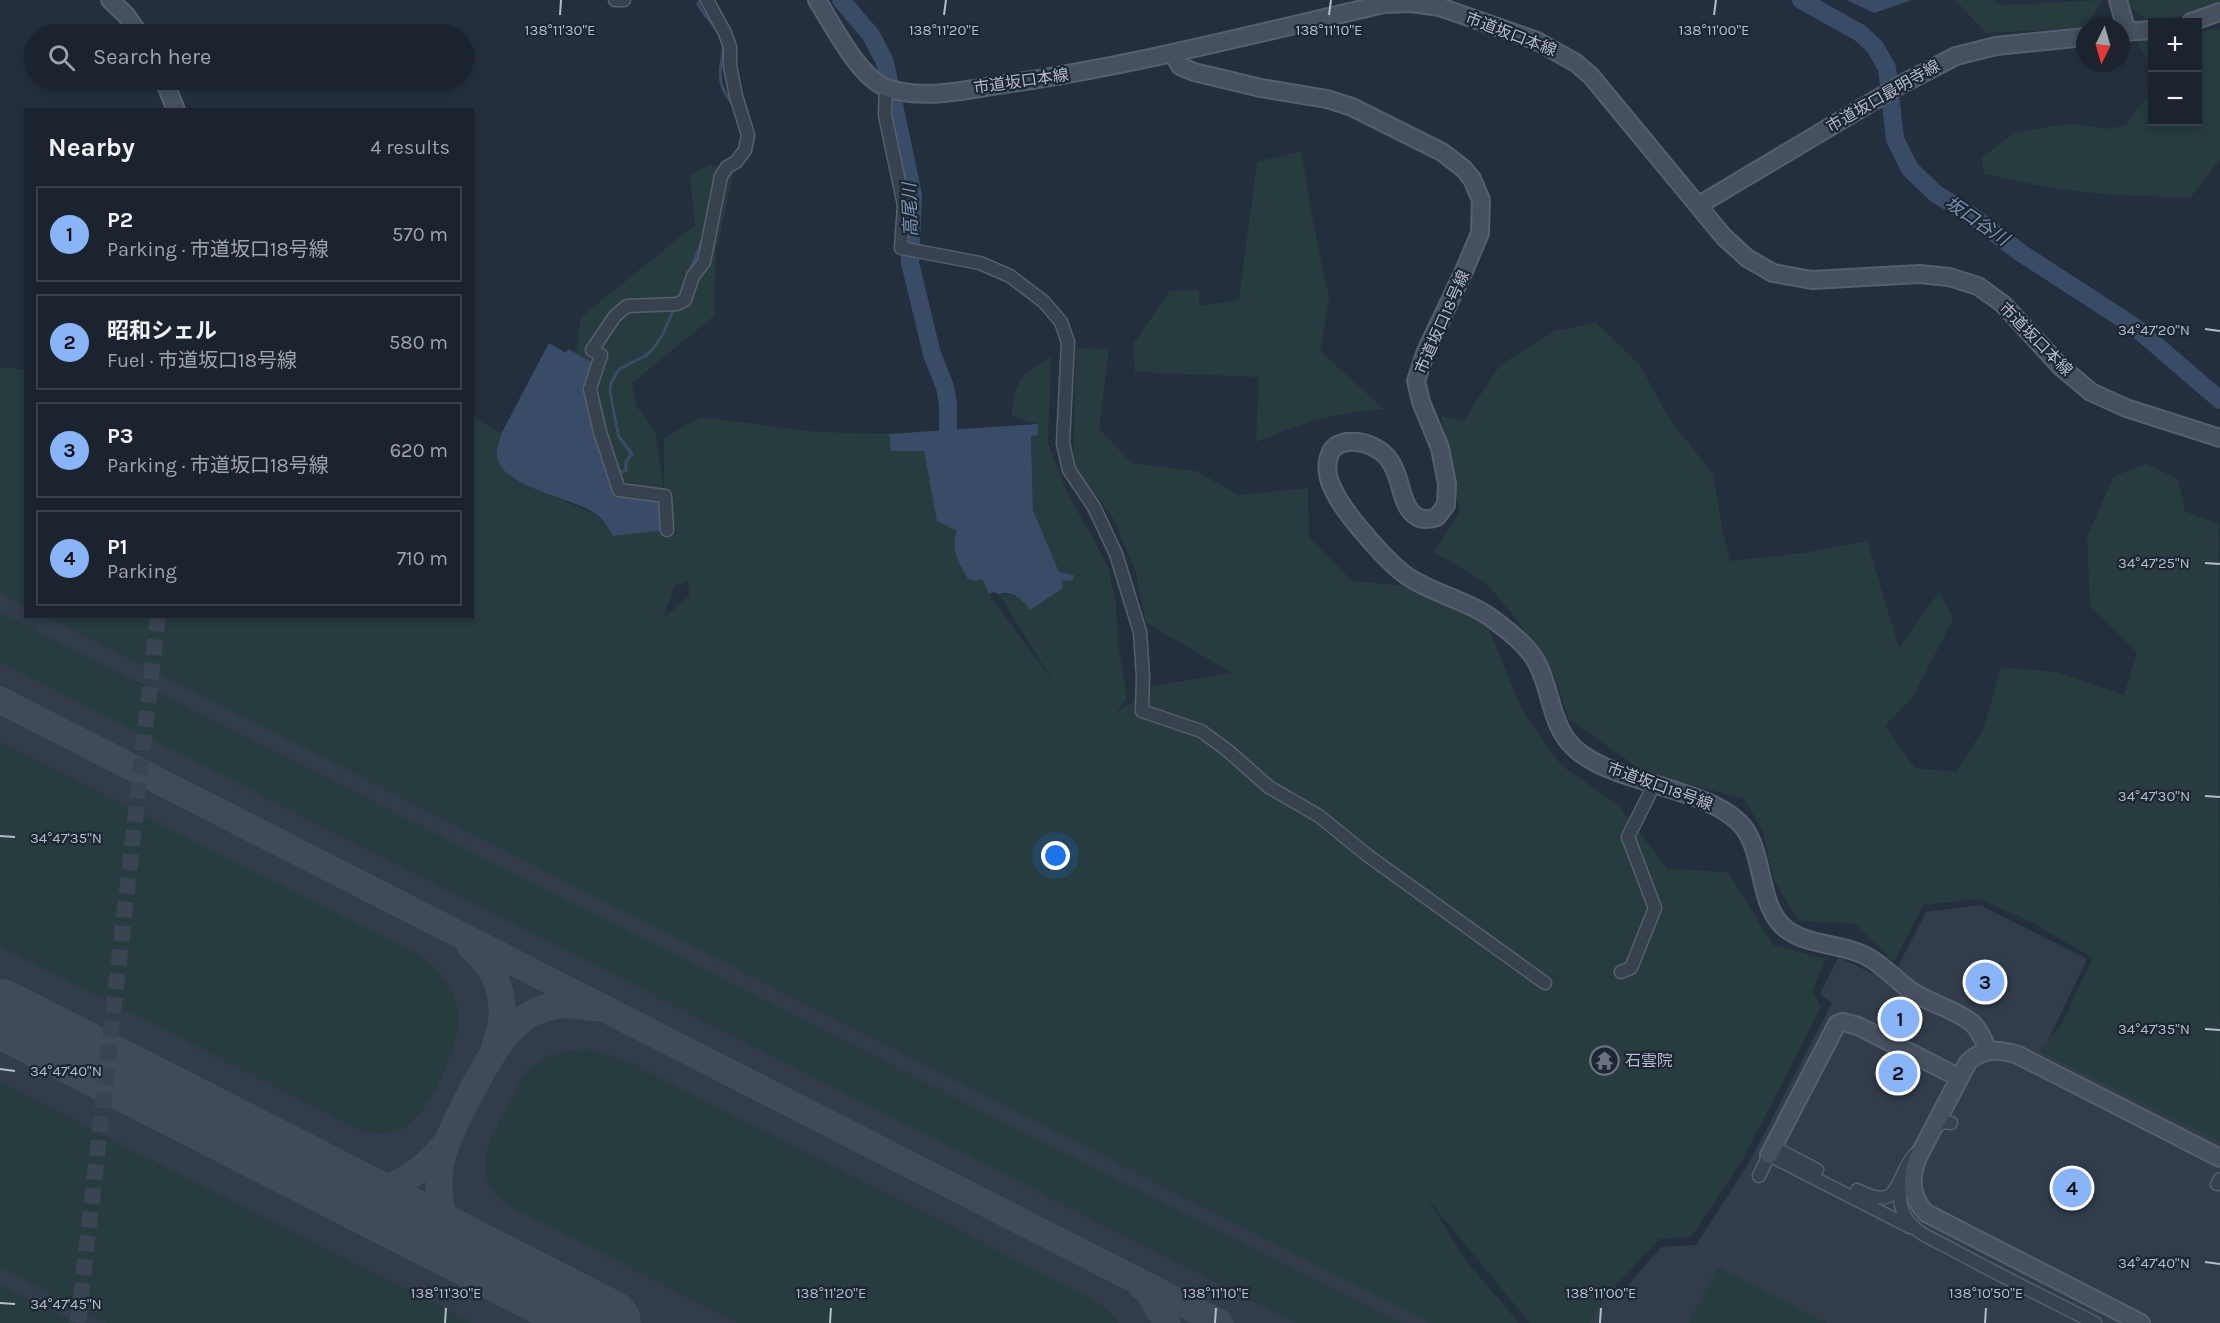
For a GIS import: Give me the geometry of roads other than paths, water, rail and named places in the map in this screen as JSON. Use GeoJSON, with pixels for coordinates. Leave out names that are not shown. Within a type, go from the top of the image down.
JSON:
{"type":"FeatureCollection","features":[{"type":"Feature","properties":{"kind":"street"},"geometry":{"type":"LineString","coordinates":[[110,0],[132,24]]}},
{"type":"Feature","properties":{"kind":"street"},"geometry":{"type":"LineString","coordinates":[[615,0],[624,0]]}},
{"type":"Feature","properties":{"kind":"street"},"geometry":{"type":"LineString","coordinates":[[667,530],[665,496],[619,490],[600,432],[590,389],[601,355],[592,350],[615,316],[627,306],[677,304],[685,300],[693,276],[704,262],[721,176],[745,150],[748,135],[736,96],[730,66],[730,47],[707,0]]}},
{"type":"Feature","properties":{"kind":"street","name":"市道坂口本線"},"geometry":{"type":"LineString","coordinates":[[817,0],[858,66],[886,88],[920,93],[954,91],[1062,76],[1384,4],[1411,3],[1440,7],[1537,41],[1576,63],[1591,76],[1724,237],[1748,258],[1773,273],[1812,280],[1920,274],[1949,277],[1978,286],[2003,304],[2061,367],[2091,392],[2126,408],[2220,438]]}},
{"type":"Feature","properties":{"kind":"street"},"geometry":{"type":"LineString","coordinates":[[2118,0],[2121,18]]}},
{"type":"Feature","properties":{"kind":"street"},"geometry":{"type":"LineString","coordinates":[[2202,18],[2220,12]]}},
{"type":"Feature","properties":{"kind":"street"},"geometry":{"type":"LineString","coordinates":[[2130,32],[2148,30]]}},
{"type":"Feature","properties":{"kind":"street","name":"市道坂口最明寺線"},"geometry":{"type":"LineString","coordinates":[[1699,205],[1902,84],[1956,56],[1996,46],[2076,38]]}},
{"type":"Feature","properties":{"kind":"street","name":"市道坂口18号線"},"geometry":{"type":"LineString","coordinates":[[1173,53],[1180,66],[1194,72],[1268,89],[1327,99],[1353,107],[1442,152],[1464,169],[1472,179],[1481,200],[1480,233],[1426,351],[1416,381],[1421,402],[1432,425],[1442,456],[1447,484],[1446,505],[1443,512],[1431,519],[1416,516],[1406,500],[1394,465],[1384,453],[1365,444],[1348,442],[1333,448],[1328,463],[1328,477],[1344,508],[1396,568],[1421,584],[1465,602],[1486,614],[1528,650],[1542,673],[1557,723],[1576,750],[1599,765],[1720,808],[1743,827],[1756,854],[1774,915],[1782,926],[1810,941],[1847,948],[1867,956],[1913,992],[1972,1023],[1981,1034],[1988,1051]]}},
{"type":"Feature","properties":{"kind":"street"},"geometry":{"type":"LineString","coordinates":[[886,88],[885,115],[904,205],[902,248],[980,263],[1010,276],[1044,302],[1061,322],[1068,342],[1063,443],[1069,470],[1094,507],[1116,554],[1137,621],[1143,676],[1142,711],[1201,731],[1227,750],[1269,787],[1319,816],[1367,855],[1545,983]]}},
{"type":"Feature","properties":{"kind":"street"},"geometry":{"type":"LineString","coordinates":[[168,90],[175,108]]}},
{"type":"Feature","properties":{"kind":"street"},"geometry":{"type":"LineString","coordinates":[[1622,972],[1631,968],[1655,908],[1628,837],[1654,785]]}},
{"type":"Feature","properties":{"kind":"street"},"geometry":{"type":"LineString","coordinates":[[1759,1176],[1837,1024],[1843,1022],[1858,1026],[1958,1077]]}},
{"type":"Feature","properties":{"kind":"street"},"geometry":{"type":"LineString","coordinates":[[2141,1323],[1926,1213],[1914,1196],[1912,1176],[1928,1136],[1958,1077],[1974,1057],[1988,1051],[2006,1051],[2220,1158]]}},
{"type":"Feature","properties":{"kind":"street"},"geometry":{"type":"LineString","coordinates":[[1771,1151],[1876,1199],[1885,1198],[1893,1193],[1911,1159],[1938,1124],[1951,1123]]}},
{"type":"Feature","properties":{"kind":"street"},"geometry":{"type":"LineString","coordinates":[[1771,1151],[2095,1323]]}},
{"type":"Feature","properties":{"kind":"street"},"geometry":{"type":"LineString","coordinates":[[1902,1178],[1899,1196],[1903,1213],[1915,1228],[1925,1234]]}},
{"type":"Feature","properties":{"kind":"water"},"geometry":{"type":"Polygon","coordinates":[[[1847,0],[1912,0],[1874,13],[1847,0]]]}},
{"type":"Feature","properties":{"kind":"water"},"geometry":{"type":"Polygon","coordinates":[[[549,343],[566,353],[568,349],[598,365],[590,389],[619,490],[665,496],[667,530],[613,536],[596,514],[525,485],[502,468],[497,457],[501,434],[549,343]]]}},
{"type":"Feature","properties":{"kind":"water"},"geometry":{"type":"Polygon","coordinates":[[[1038,424],[1038,435],[1031,436],[1033,510],[1059,572],[1074,575],[1073,580],[1062,581],[1063,588],[1030,610],[1016,596],[1009,593],[989,594],[982,579],[977,581],[968,579],[955,550],[957,531],[937,521],[924,451],[891,451],[889,434],[1038,424]]]}},
{"type":"Feature","properties":{"kind":"waterway"},"geometry":{"type":"LineString","coordinates":[[700,0],[698,4],[716,29],[723,45],[721,82],[735,108]]}},
{"type":"Feature","properties":{"kind":"waterway","name":"高尾川"},"geometry":{"type":"LineString","coordinates":[[841,0],[871,35],[885,62],[913,195],[910,263],[932,354],[945,387],[948,404],[948,432]]}},
{"type":"Feature","properties":{"kind":"waterway","name":"坂口谷川"},"geometry":{"type":"LineString","coordinates":[[1801,0],[1860,33],[1875,47],[1887,68],[1895,139],[1910,169],[1936,194],[1972,216],[2021,253],[2135,327],[2220,400]]}},
{"type":"Feature","properties":{"kind":"waterway"},"geometry":{"type":"LineString","coordinates":[[689,272],[703,239]]}},
{"type":"Feature","properties":{"kind":"waterway"},"geometry":{"type":"LineString","coordinates":[[618,472],[626,471],[626,462],[632,454],[619,437],[610,391],[611,383],[619,369],[652,350],[662,336],[674,309]]}},
{"type":"Feature","properties":{"kind":"tunnel"},"geometry":{"type":"LineString","coordinates":[[78,1323],[158,618]]}},
{"type":"Feature","properties":{"kind":"place","name":"P3"},"geometry":{"type":"Point","coordinates":[1985,982]}},
{"type":"Feature","properties":{"kind":"place","name":"P2"},"geometry":{"type":"Point","coordinates":[1900,1019]}},
{"type":"Feature","properties":{"kind":"place","name":"石雲院"},"geometry":{"type":"Point","coordinates":[1604,1060]}},
{"type":"Feature","properties":{"kind":"place","name":"昭和シェル"},"geometry":{"type":"Point","coordinates":[1898,1073]}},
{"type":"Feature","properties":{"kind":"place","name":"P1"},"geometry":{"type":"Point","coordinates":[2072,1188]}}]}
